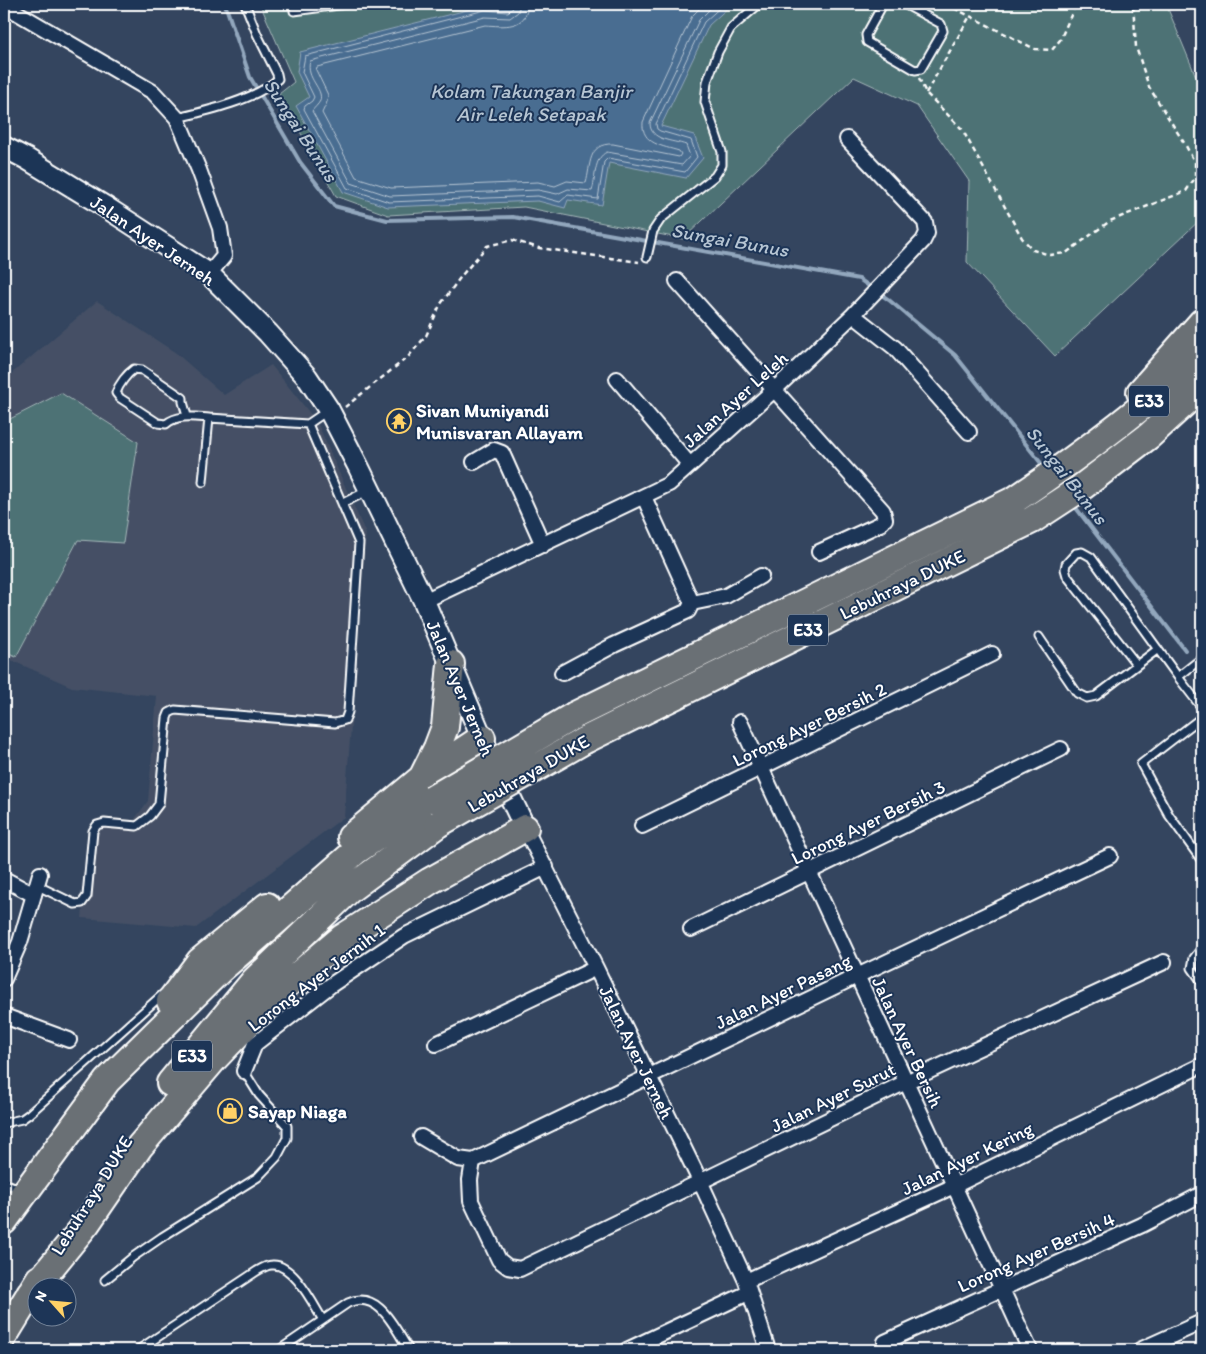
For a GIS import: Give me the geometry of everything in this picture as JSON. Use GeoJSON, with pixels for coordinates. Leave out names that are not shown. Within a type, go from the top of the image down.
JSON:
{"type":"FeatureCollection","features":[{"type":"Feature","properties":{"kind":"highway"},"geometry":{"type":"LineString","coordinates":[[1092,444],[1202,322]]}},
{"type":"Feature","properties":{"kind":"highway","name":"Lebuhraya DUKE"},"geometry":{"type":"LineString","coordinates":[[4,1221],[15,1187],[107,1081],[220,970],[428,788],[1016,499],[1060,469],[1166,389],[1202,356]]}},
{"type":"Feature","properties":{"kind":"highway","name":"Lebuhraya DUKE"},"geometry":{"type":"LineString","coordinates":[[40,1276],[112,1154],[254,980],[350,889],[438,824],[585,740],[1032,520],[1078,490],[1150,435],[1202,387]]}},
{"type":"Feature","properties":{"kind":"highway"},"geometry":{"type":"LineString","coordinates":[[1150,435],[1202,404]]}},
{"type":"Feature","properties":{"kind":"highway"},"geometry":{"type":"LineString","coordinates":[[428,788],[445,727],[451,664]]}},
{"type":"Feature","properties":{"kind":"highway"},"geometry":{"type":"LineString","coordinates":[[107,1081],[200,962],[428,788],[482,738]]}},
{"type":"Feature","properties":{"kind":"highway"},"geometry":{"type":"LineString","coordinates":[[44,1276],[87,1223],[140,1146],[214,1059],[279,991],[342,938],[430,881],[525,828]]}},
{"type":"Feature","properties":{"kind":"highway","name":"Lebuhraya DUKE"},"geometry":{"type":"LineString","coordinates":[[4,1336],[28,1296]]}},
{"type":"Feature","properties":{"kind":"main road","name":"Jalan Ayer Jerneh"},"geometry":{"type":"LineString","coordinates":[[4,147],[104,206],[209,274],[268,333],[306,377],[330,413],[424,601],[482,738],[525,828]]}},
{"type":"Feature","properties":{"kind":"street"},"geometry":{"type":"LineString","coordinates":[[4,4],[153,92],[177,118],[199,170],[220,228],[224,256],[209,274]]}},
{"type":"Feature","properties":{"kind":"street","name":"Jalan Ayer Leleh"},"geometry":{"type":"LineString","coordinates":[[424,601],[669,484],[774,390],[870,299],[923,241],[927,232],[925,222],[847,139]]}},
{"type":"Feature","properties":{"kind":"street"},"geometry":{"type":"LineString","coordinates":[[677,281],[883,511],[885,519],[880,524],[820,552]]}},
{"type":"Feature","properties":{"kind":"street"},"geometry":{"type":"LineString","coordinates":[[853,315],[895,348],[969,432]]}},
{"type":"Feature","properties":{"kind":"street"},"geometry":{"type":"LineString","coordinates":[[617,379],[690,465]]}},
{"type":"Feature","properties":{"kind":"street"},"geometry":{"type":"LineString","coordinates":[[474,462],[494,450],[502,453],[543,545]]}},
{"type":"Feature","properties":{"kind":"street"},"geometry":{"type":"LineString","coordinates":[[644,497],[692,603]]}},
{"type":"Feature","properties":{"kind":"street"},"geometry":{"type":"LineString","coordinates":[[692,603],[726,596],[762,576]]}},
{"type":"Feature","properties":{"kind":"street"},"geometry":{"type":"LineString","coordinates":[[562,673],[688,611],[692,603]]}},
{"type":"Feature","properties":{"kind":"street","name":"Lorong Ayer Bersih 2"},"geometry":{"type":"LineString","coordinates":[[642,826],[992,654]]}},
{"type":"Feature","properties":{"kind":"street","name":"Jalan Ayer Bersih"},"geometry":{"type":"LineString","coordinates":[[740,722],[1030,1350]]}},
{"type":"Feature","properties":{"kind":"street","name":"Lorong Ayer Bersih 3"},"geometry":{"type":"LineString","coordinates":[[691,929],[1061,749]]}},
{"type":"Feature","properties":{"kind":"street","name":"Jalan Ayer Jerneh"},"geometry":{"type":"LineString","coordinates":[[525,828],[700,1181],[747,1287],[768,1350]]}},
{"type":"Feature","properties":{"kind":"street","name":"Jalan Ayer Pasang"},"geometry":{"type":"LineString","coordinates":[[473,1160],[1110,856]]}},
{"type":"Feature","properties":{"kind":"street","name":"Lorong Ayer Jernih 1"},"geometry":{"type":"LineString","coordinates":[[244,1071],[255,1044],[331,985],[404,936],[546,867]]}},
{"type":"Feature","properties":{"kind":"street"},"geometry":{"type":"LineString","coordinates":[[4,879],[37,884],[20,942],[4,979]]}},
{"type":"Feature","properties":{"kind":"street","name":"Jalan Ayer Surut"},"geometry":{"type":"LineString","coordinates":[[473,1160],[470,1180],[471,1201],[499,1260],[508,1266],[520,1269],[906,1082],[1164,962]]}},
{"type":"Feature","properties":{"kind":"street"},"geometry":{"type":"LineString","coordinates":[[436,1044],[596,968]]}},
{"type":"Feature","properties":{"kind":"street"},"geometry":{"type":"LineString","coordinates":[[4,1016],[69,1040]]}},
{"type":"Feature","properties":{"kind":"street","name":"Jalan Ayer Kering"},"geometry":{"type":"LineString","coordinates":[[627,1350],[747,1287],[1202,1065]]}},
{"type":"Feature","properties":{"kind":"street"},"geometry":{"type":"LineString","coordinates":[[421,1137],[458,1159],[473,1160]]}},
{"type":"Feature","properties":{"kind":"street","name":"Lorong Ayer Bersih 4"},"geometry":{"type":"LineString","coordinates":[[885,1342],[1142,1224],[1202,1194]]}},
{"type":"Feature","properties":{"kind":"street"},"geometry":{"type":"LineString","coordinates":[[1140,1350],[1202,1322]]}},
{"type":"Feature","properties":{"kind":"lane"},"geometry":{"type":"LineString","coordinates":[[177,118],[206,112],[239,100],[278,79],[257,34],[246,4]]}},
{"type":"Feature","properties":{"kind":"lane"},"geometry":{"type":"LineString","coordinates":[[294,11],[346,4]]}},
{"type":"Feature","properties":{"kind":"lane"},"geometry":{"type":"LineString","coordinates":[[647,257],[653,231],[661,219],[715,176],[722,165],[722,152],[705,102],[706,82],[718,52],[731,28],[759,4]]}},
{"type":"Feature","properties":{"kind":"lane"},"geometry":{"type":"LineString","coordinates":[[883,4],[866,35],[867,42],[915,70],[922,68],[943,31],[941,24],[904,4]]}},
{"type":"Feature","properties":{"kind":"lane"},"geometry":{"type":"LineString","coordinates":[[187,416],[183,402],[184,398],[142,370],[134,369],[117,388],[116,392],[120,398],[158,423],[166,424],[171,420],[187,416],[308,424],[330,413]]}},
{"type":"Feature","properties":{"kind":"lane"},"geometry":{"type":"LineString","coordinates":[[203,482],[208,418]]}},
{"type":"Feature","properties":{"kind":"lane"},"geometry":{"type":"LineString","coordinates":[[37,884],[75,904],[82,903],[87,896],[93,831],[97,825],[104,823],[137,826],[150,816],[159,804],[169,713],[175,710],[335,723],[344,720],[348,712],[359,543],[308,424]]}},
{"type":"Feature","properties":{"kind":"lane"},"geometry":{"type":"LineString","coordinates":[[343,503],[370,490]]}},
{"type":"Feature","properties":{"kind":"lane"},"geometry":{"type":"LineString","coordinates":[[1137,665],[1067,576],[1066,564],[1076,553],[1082,552],[1091,556],[1202,708]]}},
{"type":"Feature","properties":{"kind":"lane"},"geometry":{"type":"LineString","coordinates":[[1039,637],[1077,692],[1087,698],[1096,696],[1158,649]]}},
{"type":"Feature","properties":{"kind":"lane"},"geometry":{"type":"LineString","coordinates":[[1178,677],[1202,658]]}},
{"type":"Feature","properties":{"kind":"lane"},"geometry":{"type":"LineString","coordinates":[[1202,717],[1141,764],[1169,815],[1202,861]]}},
{"type":"Feature","properties":{"kind":"lane"},"geometry":{"type":"LineString","coordinates":[[1202,948],[1194,958],[1192,968],[1202,982]]}},
{"type":"Feature","properties":{"kind":"lane"},"geometry":{"type":"LineString","coordinates":[[4,1122],[22,1119],[29,1114],[200,962]]}},
{"type":"Feature","properties":{"kind":"lane","name":"Lorong Ayer Jernih 1"},"geometry":{"type":"LineString","coordinates":[[105,1280],[162,1237],[258,1178],[277,1157],[287,1138],[287,1126],[259,1095],[244,1071]]}},
{"type":"Feature","properties":{"kind":"lane"},"geometry":{"type":"LineString","coordinates":[[138,1350],[257,1271],[272,1265],[290,1272],[323,1320]]}},
{"type":"Feature","properties":{"kind":"lane"},"geometry":{"type":"LineString","coordinates":[[279,1350],[356,1299],[370,1300],[382,1310],[409,1350]]}},
{"type":"Feature","properties":{"kind":"path"},"geometry":{"type":"LineString","coordinates":[[946,4],[1035,49],[1052,50],[1060,40],[1076,4]]}},
{"type":"Feature","properties":{"kind":"path"},"geometry":{"type":"LineString","coordinates":[[915,70],[926,93],[962,129],[1022,238],[1033,250],[1050,255],[1066,253],[1110,221],[1186,191],[1195,178],[1194,164],[1186,146],[1149,87],[1136,48],[1133,4]]}},
{"type":"Feature","properties":{"kind":"path"},"geometry":{"type":"LineString","coordinates":[[926,93],[970,16]]}},
{"type":"Feature","properties":{"kind":"path"},"geometry":{"type":"LineString","coordinates":[[330,413],[354,401],[408,357],[426,336],[440,305],[487,246],[512,240],[539,248],[640,263],[647,257]]}},
{"type":"Feature","properties":{"kind":"shaded area"},"geometry":{"type":"Polygon","coordinates":[[[97,301],[176,353],[224,395],[271,365],[317,422],[366,534],[344,817],[196,928],[82,918],[91,830],[103,817],[134,820],[148,801],[157,696],[72,687],[4,657],[4,380],[97,301]]]}},
{"type":"Feature","properties":{"kind":"green space"},"geometry":{"type":"Polygon","coordinates":[[[260,4],[1166,4],[1202,91],[1202,218],[1055,356],[967,262],[969,181],[917,106],[854,77],[683,239],[524,207],[388,215],[336,196],[279,94],[294,82],[260,4]]]}},
{"type":"Feature","properties":{"kind":"green space"},"geometry":{"type":"Polygon","coordinates":[[[61,393],[138,442],[123,543],[78,540],[16,657],[4,652],[4,422],[61,393]]]}},
{"type":"Feature","properties":{"kind":"water","name":"Kolam Takungan Banjir Air Leleh Setapak"},"geometry":{"type":"Polygon","coordinates":[[[511,4],[732,4],[709,25],[661,126],[694,135],[703,158],[686,178],[609,163],[602,205],[568,200],[565,208],[538,201],[388,207],[343,192],[296,106],[309,97],[297,72],[300,52],[483,6],[507,7],[511,4]]]}},
{"type":"Feature","properties":{"kind":"waterway","name":"Sungai Bunus"},"geometry":{"type":"LineString","coordinates":[[225,4],[250,77],[300,162],[334,206],[387,220],[513,217],[859,279],[889,300],[955,355],[1044,467]]}},
{"type":"Feature","properties":{"kind":"waterway","name":"Sungai Bunus"},"geometry":{"type":"LineString","coordinates":[[1073,504],[1185,650]]}},
{"type":"Feature","properties":{"kind":"place","name":"Sivan Muniyandi Munisvaran Allayam"},"geometry":{"type":"Point","coordinates":[399,421]}},
{"type":"Feature","properties":{"kind":"place","name":"Sayap Niaga"},"geometry":{"type":"Point","coordinates":[230,1111]}}]}
